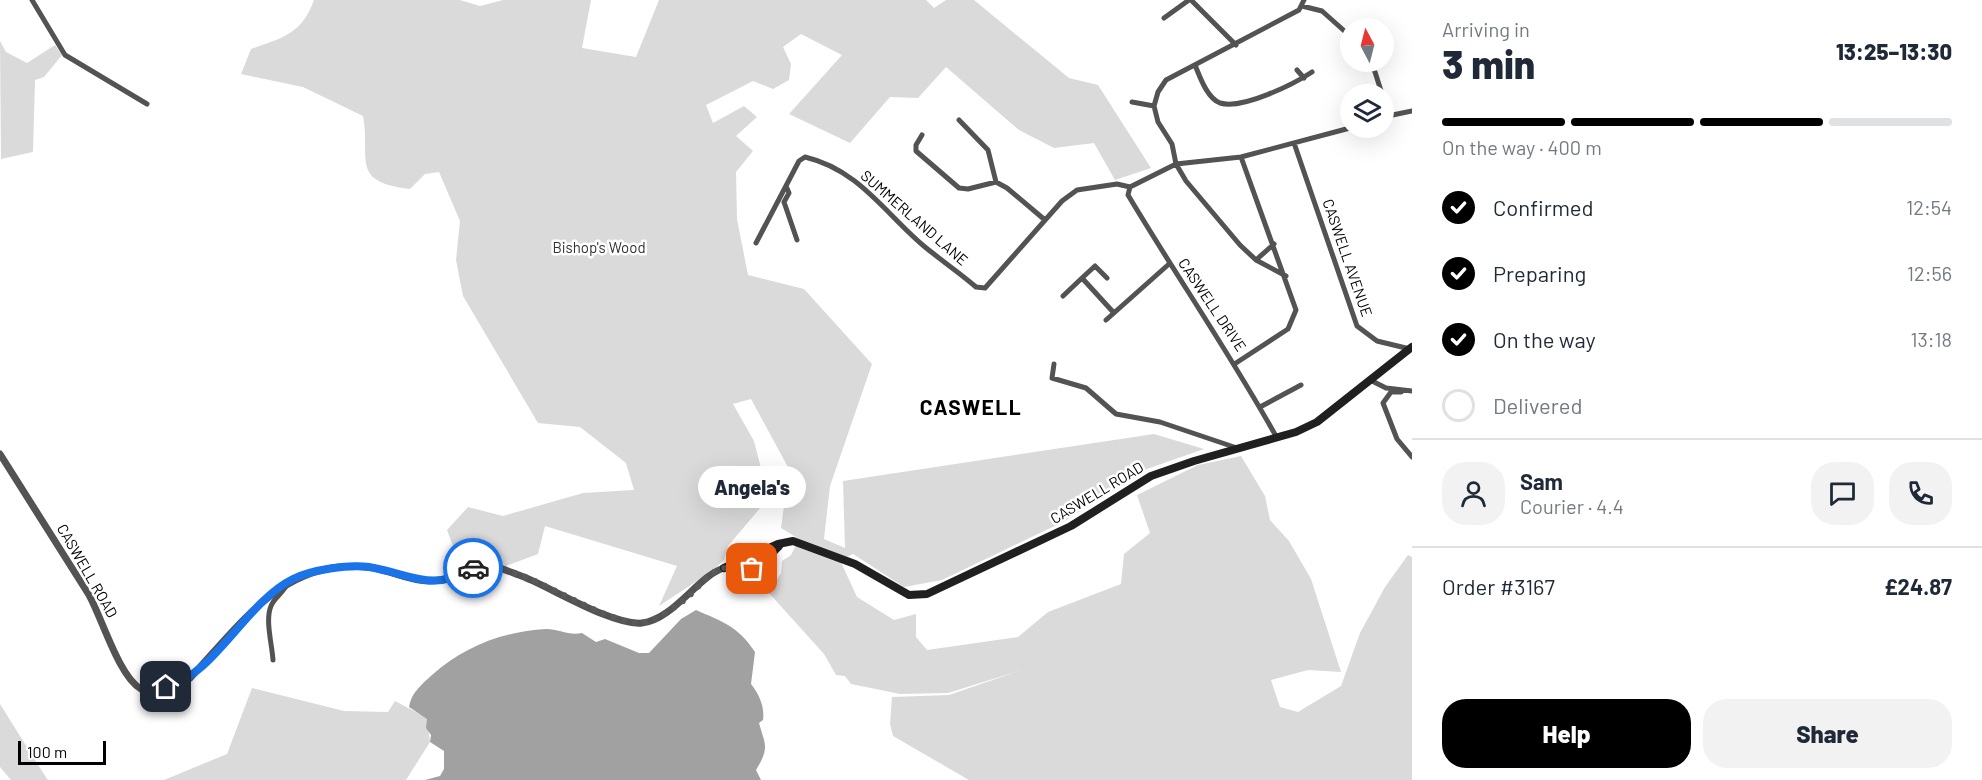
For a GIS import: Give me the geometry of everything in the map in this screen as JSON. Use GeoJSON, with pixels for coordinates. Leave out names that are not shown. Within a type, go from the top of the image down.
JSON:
{"type":"FeatureCollection","features":[{"type":"Feature","properties":{"kind":"main road","name":"CASWELL ROAD"},"geometry":{"type":"LineString","coordinates":[[724,568],[786,541],[800,543],[855,564],[909,595],[927,594],[1071,526],[1151,476],[1194,461],[1277,438],[1317,422],[1372,381],[1411,348]]}},
{"type":"Feature","properties":{"kind":"street"},"geometry":{"type":"LineString","coordinates":[[32,0],[65,55],[147,104]]}},
{"type":"Feature","properties":{"kind":"street"},"geometry":{"type":"LineString","coordinates":[[1164,18],[1190,0],[1236,45]]}},
{"type":"Feature","properties":{"kind":"street"},"geometry":{"type":"LineString","coordinates":[[1286,276],[1256,260],[1239,245],[1186,181],[1176,164],[1175,152],[1158,122],[1154,106],[1158,92],[1166,80],[1236,45],[1303,3],[1322,11],[1340,27]]}},
{"type":"Feature","properties":{"kind":"street"},"geometry":{"type":"LineString","coordinates":[[1195,65],[1210,95],[1221,103],[1251,99],[1298,83],[1312,72]]}},
{"type":"Feature","properties":{"kind":"street"},"geometry":{"type":"LineString","coordinates":[[1297,70],[1304,78]]}},
{"type":"Feature","properties":{"kind":"street"},"geometry":{"type":"LineString","coordinates":[[140,100],[145,92]]}},
{"type":"Feature","properties":{"kind":"street"},"geometry":{"type":"LineString","coordinates":[[1132,102],[1154,106]]}},
{"type":"Feature","properties":{"kind":"street"},"geometry":{"type":"LineString","coordinates":[[1394,114],[1412,111]]}},
{"type":"Feature","properties":{"kind":"street"},"geometry":{"type":"LineString","coordinates":[[959,120],[988,150],[996,182]]}},
{"type":"Feature","properties":{"kind":"street","name":"SUMMERLAND LANE"},"geometry":{"type":"LineString","coordinates":[[756,243],[799,161],[806,157],[830,165],[880,202],[925,247],[976,287],[985,288],[1062,201],[1077,190],[1117,184],[1130,187],[1176,164],[1241,157],[1340,131]]}},
{"type":"Feature","properties":{"kind":"street"},"geometry":{"type":"LineString","coordinates":[[922,135],[916,145],[916,151],[956,186],[968,189],[996,182],[1007,188],[1045,220]]}},
{"type":"Feature","properties":{"kind":"street","name":"CASWELL AVENUE"},"geometry":{"type":"LineString","coordinates":[[1294,143],[1357,326],[1377,341],[1411,348]]}},
{"type":"Feature","properties":{"kind":"street"},"geometry":{"type":"LineString","coordinates":[[1236,363],[1287,329],[1292,322],[1294,302],[1241,157]]}},
{"type":"Feature","properties":{"kind":"street","name":"SUMMERLAND LANE"},"geometry":{"type":"LineString","coordinates":[[786,186],[789,193],[784,202],[796,240]]}},
{"type":"Feature","properties":{"kind":"street","name":"CASWELL DRIVE"},"geometry":{"type":"LineString","coordinates":[[1130,187],[1128,195],[1169,264],[1236,363],[1277,438]]}},
{"type":"Feature","properties":{"kind":"street"},"geometry":{"type":"LineString","coordinates":[[776,203],[784,202]]}},
{"type":"Feature","properties":{"kind":"street"},"geometry":{"type":"LineString","coordinates":[[1256,260],[1274,244]]}},
{"type":"Feature","properties":{"kind":"street"},"geometry":{"type":"LineString","coordinates":[[1063,296],[1082,278],[1093,263],[1107,278]]}},
{"type":"Feature","properties":{"kind":"street"},"geometry":{"type":"LineString","coordinates":[[1106,320],[1169,264]]}},
{"type":"Feature","properties":{"kind":"street"},"geometry":{"type":"LineString","coordinates":[[1082,278],[1114,313]]}},
{"type":"Feature","properties":{"kind":"street"},"geometry":{"type":"LineString","coordinates":[[1054,364],[1052,378],[1086,388],[1116,414],[1160,422],[1242,449]]}},
{"type":"Feature","properties":{"kind":"street"},"geometry":{"type":"LineString","coordinates":[[1372,381],[1401,392]]}},
{"type":"Feature","properties":{"kind":"street"},"geometry":{"type":"LineString","coordinates":[[1260,407],[1301,385]]}},
{"type":"Feature","properties":{"kind":"street"},"geometry":{"type":"LineString","coordinates":[[1412,391],[1391,392],[1383,403],[1397,439],[1412,457]]}},
{"type":"Feature","properties":{"kind":"street","name":"CASWELL ROAD"},"geometry":{"type":"LineString","coordinates":[[0,454],[100,614],[116,655],[132,680],[141,689],[151,691],[190,678],[267,596],[288,582],[319,570],[366,566],[415,580],[440,581],[457,577],[475,567],[488,565],[525,578],[612,616],[639,623],[651,620],[687,598],[710,575],[724,568]]}},
{"type":"Feature","properties":{"kind":"street"},"geometry":{"type":"LineString","coordinates":[[273,660],[268,617],[272,603],[282,594],[288,582]]}},
{"type":"Feature","properties":{"kind":"green space","name":"Bishop's Wood"},"geometry":{"type":"Polygon","coordinates":[[[314,0],[460,0],[480,6],[503,0],[591,0],[582,48],[636,57],[659,0],[926,0],[934,8],[946,0],[974,0],[1069,78],[1098,85],[1151,168],[1115,180],[1094,143],[1054,148],[1019,130],[946,67],[918,98],[890,97],[850,143],[789,114],[842,55],[801,34],[783,47],[791,64],[789,80],[773,89],[753,81],[706,105],[713,123],[744,106],[757,117],[736,136],[753,151],[736,172],[737,219],[748,275],[804,289],[872,364],[830,486],[824,539],[845,548],[843,481],[1154,434],[1204,449],[1147,469],[1065,521],[942,580],[904,587],[853,554],[840,560],[857,597],[894,620],[916,614],[916,637],[927,650],[1018,637],[1048,612],[1121,584],[1124,554],[1150,533],[1137,495],[1198,465],[1241,456],[1265,496],[1270,520],[1289,541],[1311,579],[1341,672],[1308,670],[1271,680],[1280,707],[1298,712],[1341,686],[1360,633],[1385,587],[1408,555],[1412,557],[1412,780],[969,780],[893,736],[890,724],[892,697],[949,695],[1022,670],[948,693],[900,694],[851,684],[845,676],[836,675],[824,654],[769,593],[781,573],[782,561],[791,555],[799,539],[781,528],[789,469],[751,399],[733,404],[754,441],[763,476],[761,507],[728,546],[724,560],[712,571],[659,606],[677,566],[545,526],[538,554],[506,566],[490,562],[462,570],[447,530],[468,507],[503,516],[583,493],[634,490],[626,463],[580,427],[538,423],[463,296],[456,260],[460,221],[439,172],[425,174],[410,189],[378,181],[370,174],[367,166],[363,116],[303,87],[241,74],[251,49],[281,38],[297,28],[314,0]]]}},
{"type":"Feature","properties":{"kind":"green space"},"geometry":{"type":"Polygon","coordinates":[[[0,41],[6,52],[27,63],[55,45],[62,55],[44,77],[35,80],[33,152],[1,159],[0,41]]]}},
{"type":"Feature","properties":{"kind":"green space"},"geometry":{"type":"Polygon","coordinates":[[[252,688],[344,711],[388,712],[395,701],[427,718],[430,742],[406,780],[164,780],[227,754],[252,688]]]}},
{"type":"Feature","properties":{"kind":"green space"},"geometry":{"type":"Polygon","coordinates":[[[0,704],[49,780],[11,780],[0,767],[0,704]]]}},
{"type":"Feature","properties":{"kind":"shaded area"},"geometry":{"type":"Polygon","coordinates":[[[696,610],[736,630],[755,652],[751,684],[762,706],[763,720],[759,723],[765,746],[756,770],[761,780],[425,780],[440,776],[444,769],[444,751],[430,742],[431,735],[426,728],[427,719],[409,707],[410,702],[424,682],[458,656],[499,637],[546,629],[573,634],[582,633],[596,642],[605,639],[639,653],[649,653],[681,619],[696,610]]]}},
{"type":"Feature","properties":{"kind":"way so far"},"geometry":{"type":"LineString","coordinates":[[473,568],[488,565],[525,578],[612,616],[639,623],[651,620],[687,598],[716,571],[724,568],[752,569]]}},
{"type":"Feature","properties":{"kind":"place","name":"Angela's"},"geometry":{"type":"Point","coordinates":[752,569]}},
{"type":"Feature","properties":{"kind":"district","name":"CASWELL"},"geometry":{"type":"Point","coordinates":[971,408]}},
{"type":"Feature","properties":{"kind":"route"},"geometry":{"type":"LineString","coordinates":[[166,687],[190,678],[267,596],[293,579],[319,570],[366,566],[415,580],[440,581],[457,577],[473,568]]}}]}
